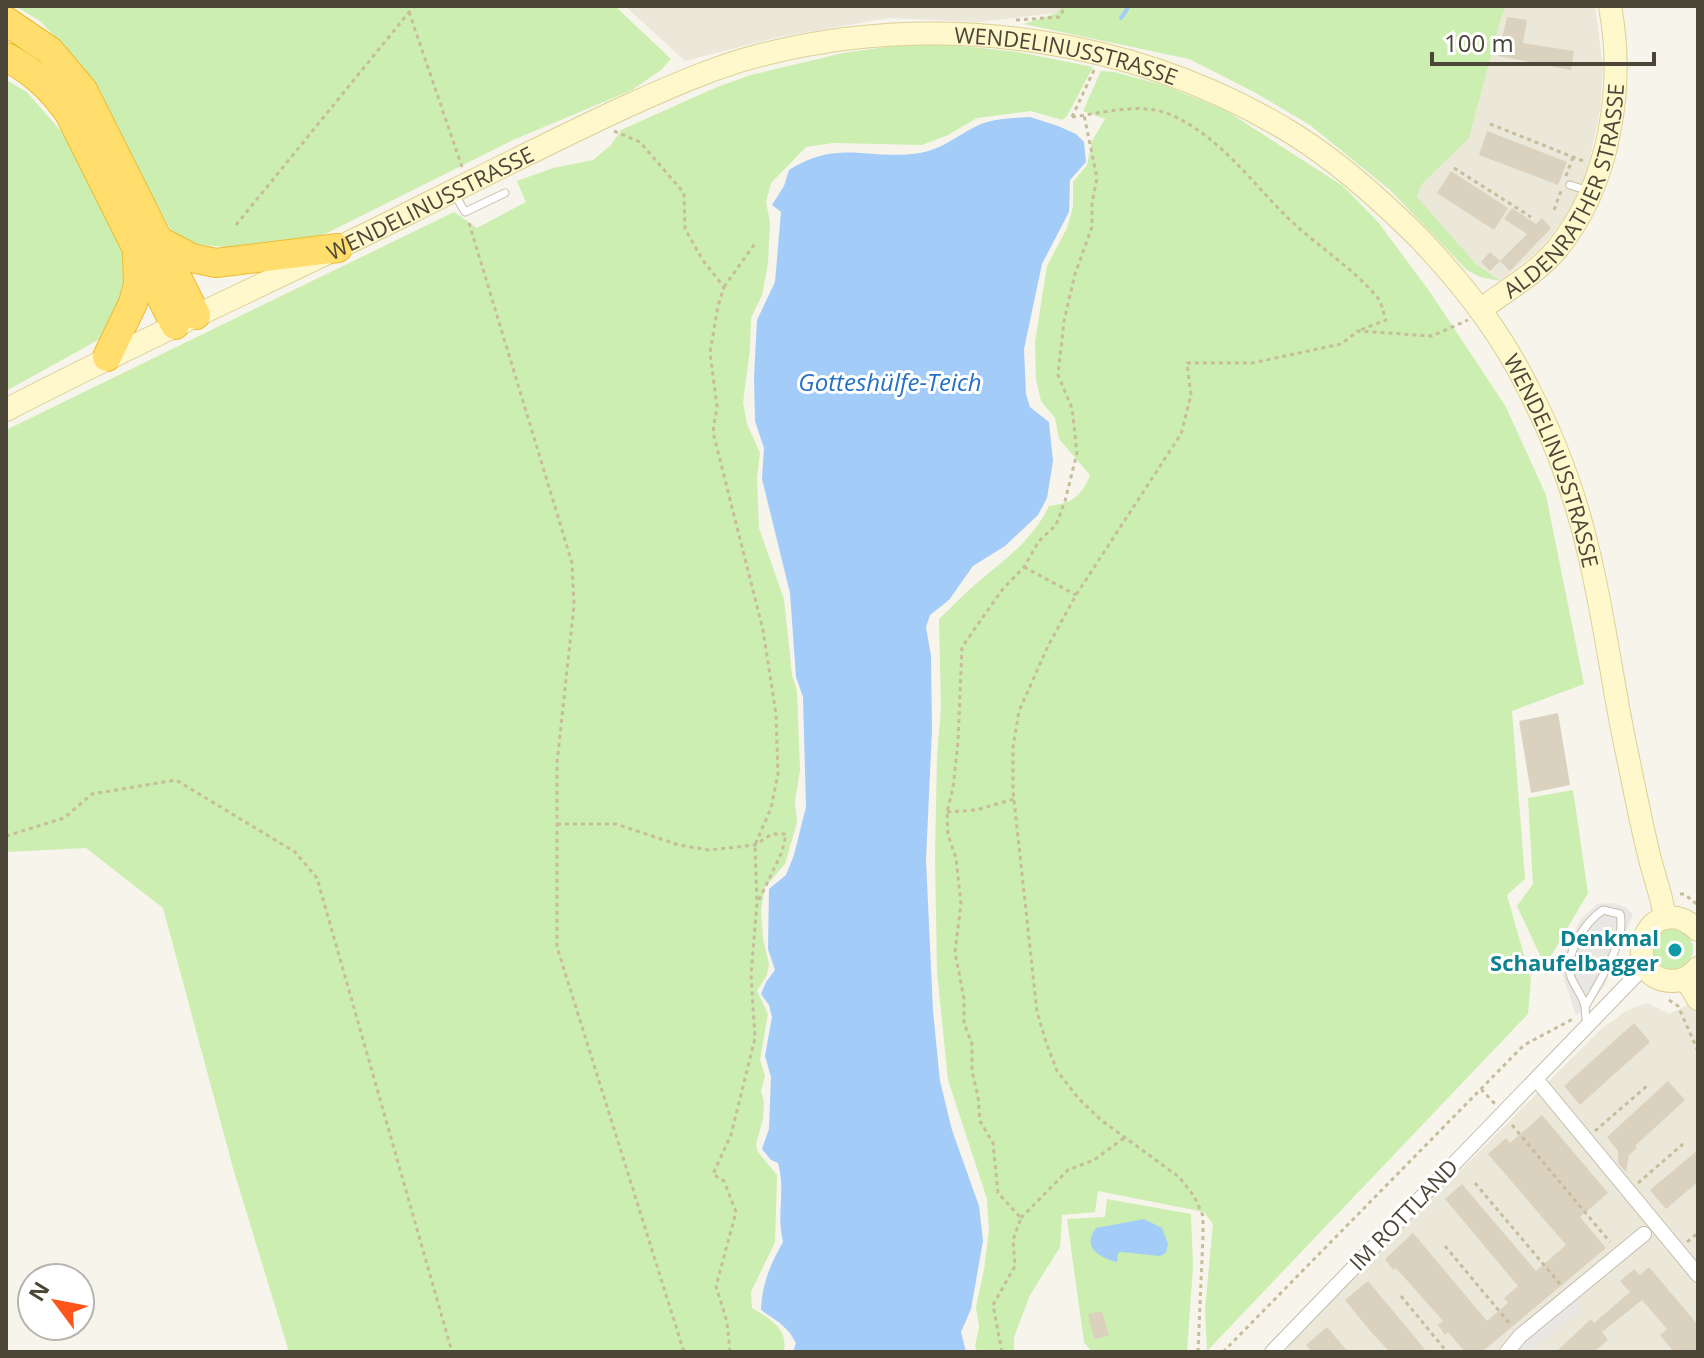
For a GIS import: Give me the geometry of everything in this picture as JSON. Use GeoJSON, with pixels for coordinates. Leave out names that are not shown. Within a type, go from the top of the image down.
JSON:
{"type":"FeatureCollection","features":[{"type":"Feature","properties":{"kind":"highway"},"geometry":{"type":"LineString","coordinates":[[6,21],[50,51],[83,90],[148,243],[185,320]]}},
{"type":"Feature","properties":{"kind":"highway"},"geometry":{"type":"LineString","coordinates":[[6,57],[25,67],[50,87],[148,243],[216,263],[338,248]]}},
{"type":"Feature","properties":{"kind":"highway"},"geometry":{"type":"LineString","coordinates":[[107,357],[133,303],[148,243]]}},
{"type":"Feature","properties":{"kind":"main road","name":"ALDENRATHER STRASSE"},"geometry":{"type":"LineString","coordinates":[[1475,320],[1555,252],[1576,223],[1586,184],[1603,160],[1613,110],[1614,31],[1610,6]]}},
{"type":"Feature","properties":{"kind":"main road","name":"WENDELINUSSTRASSE"},"geometry":{"type":"LineString","coordinates":[[6,410],[107,357],[657,93],[707,72],[758,56],[816,42],[886,33],[1004,38],[1069,47],[1135,62],[1195,83],[1274,123],[1343,169],[1388,207],[1438,258],[1475,320],[1509,352],[1550,436],[1590,555],[1624,740],[1665,918]]}},
{"type":"Feature","properties":{"kind":"main road"},"geometry":{"type":"LineString","coordinates":[[1698,930],[1677,917],[1665,918],[1652,925],[1643,937],[1640,952],[1645,966],[1663,980],[1675,981],[1692,973],[1698,999]]}},
{"type":"Feature","properties":{"kind":"street","name":"IM ROTTLAND"},"geometry":{"type":"LineString","coordinates":[[1272,1352],[1536,1079],[1586,1015],[1645,966]]}},
{"type":"Feature","properties":{"kind":"street"},"geometry":{"type":"LineString","coordinates":[[1536,1079],[1698,1275]]}},
{"type":"Feature","properties":{"kind":"street"},"geometry":{"type":"LineString","coordinates":[[1507,1352],[1520,1336],[1644,1234],[1641,1224],[1645,1220],[1655,1223]]}},
{"type":"Feature","properties":{"kind":"lane"},"geometry":{"type":"LineString","coordinates":[[453,191],[465,212],[505,193]]}},
{"type":"Feature","properties":{"kind":"lane"},"geometry":{"type":"LineString","coordinates":[[1603,910],[1620,914],[1618,941],[1586,1015],[1570,973],[1573,954],[1591,918],[1603,910]]}},
{"type":"Feature","properties":{"kind":"path"},"geometry":{"type":"LineString","coordinates":[[236,225],[414,6]]}},
{"type":"Feature","properties":{"kind":"path"},"geometry":{"type":"LineString","coordinates":[[1004,38],[1005,29],[1014,20],[1060,17],[1065,6]]}},
{"type":"Feature","properties":{"kind":"path"},"geometry":{"type":"LineString","coordinates":[[409,12],[463,172],[448,182],[453,191]]}},
{"type":"Feature","properties":{"kind":"path"},"geometry":{"type":"LineString","coordinates":[[1097,65],[1072,117],[1133,108],[1168,113],[1201,132],[1292,222],[1330,252],[1379,299],[1386,320],[1358,331],[1341,344],[1252,363],[1187,363],[1191,395],[1181,434],[1076,595],[1048,646],[1019,711],[1013,747],[1014,799],[1035,999],[1047,1045],[1057,1071],[1079,1099],[1101,1120],[1179,1177],[1194,1196],[1203,1216],[1198,1352]]}},
{"type":"Feature","properties":{"kind":"path"},"geometry":{"type":"LineString","coordinates":[[1021,1218],[998,1193],[993,1143],[980,1121],[972,1044],[964,1023],[964,999],[955,952],[961,904],[956,858],[948,835],[947,812],[958,742],[962,647],[1002,590],[1024,567],[1039,541],[1056,525],[1077,453],[1072,408],[1058,375],[1064,321],[1075,274],[1092,227],[1092,203],[1097,178],[1084,115]]}},
{"type":"Feature","properties":{"kind":"path"},"geometry":{"type":"LineString","coordinates":[[1490,124],[1589,164],[1586,184]]}},
{"type":"Feature","properties":{"kind":"path"},"geometry":{"type":"LineString","coordinates":[[613,128],[615,133],[640,142],[684,193],[685,229],[704,262],[724,287]]}},
{"type":"Feature","properties":{"kind":"path"},"geometry":{"type":"LineString","coordinates":[[1454,168],[1531,217]]}},
{"type":"Feature","properties":{"kind":"path"},"geometry":{"type":"LineString","coordinates":[[465,212],[572,563],[574,605],[557,763],[557,947],[684,1352]]}},
{"type":"Feature","properties":{"kind":"path"},"geometry":{"type":"LineString","coordinates":[[730,1352],[727,1322],[716,1286],[736,1212],[724,1181],[713,1174],[731,1135],[755,1038],[751,975],[757,903],[755,845],[771,808],[778,774],[776,714],[763,630],[713,432],[717,406],[710,353],[724,287],[756,242]]}},
{"type":"Feature","properties":{"kind":"path"},"geometry":{"type":"LineString","coordinates":[[1358,331],[1432,336],[1475,320]]}},
{"type":"Feature","properties":{"kind":"path"},"geometry":{"type":"LineString","coordinates":[[1024,567],[1076,595]]}},
{"type":"Feature","properties":{"kind":"path"},"geometry":{"type":"LineString","coordinates":[[6,836],[64,818],[92,794],[176,780],[295,852],[317,878],[452,1352]]}},
{"type":"Feature","properties":{"kind":"path"},"geometry":{"type":"LineString","coordinates":[[947,812],[976,810],[1014,799]]}},
{"type":"Feature","properties":{"kind":"path"},"geometry":{"type":"LineString","coordinates":[[557,824],[616,824],[679,845],[709,850],[755,845],[772,834],[786,834],[782,852],[757,903]]}},
{"type":"Feature","properties":{"kind":"path"},"geometry":{"type":"LineString","coordinates":[[1223,1352],[1524,1045],[1567,1021],[1586,1015]]}},
{"type":"Feature","properties":{"kind":"path"},"geometry":{"type":"LineString","coordinates":[[1587,1139],[1648,1085]]}},
{"type":"Feature","properties":{"kind":"path"},"geometry":{"type":"LineString","coordinates":[[1481,1088],[1620,1255]]}},
{"type":"Feature","properties":{"kind":"path"},"geometry":{"type":"LineString","coordinates":[[1002,1352],[993,1305],[1015,1266],[1013,1240],[1021,1218],[1068,1170],[1094,1160],[1125,1137]]}},
{"type":"Feature","properties":{"kind":"path"},"geometry":{"type":"LineString","coordinates":[[1629,1190],[1683,1144]]}},
{"type":"Feature","properties":{"kind":"path"},"geometry":{"type":"LineString","coordinates":[[1475,1183],[1570,1296]]}},
{"type":"Feature","properties":{"kind":"path"},"geometry":{"type":"LineString","coordinates":[[1445,1246],[1520,1336]]}},
{"type":"Feature","properties":{"kind":"path"},"geometry":{"type":"LineString","coordinates":[[1401,1296],[1447,1352]]}},
{"type":"Feature","properties":{"kind":"shaded area"},"geometry":{"type":"Polygon","coordinates":[[[625,6],[1061,6],[1057,13],[977,22],[889,18],[779,37],[685,61],[625,6]]]}},
{"type":"Feature","properties":{"kind":"shaded area"},"geometry":{"type":"Polygon","coordinates":[[[1506,6],[1595,6],[1603,67],[1600,110],[1585,182],[1575,207],[1539,250],[1500,281],[1476,264],[1417,198],[1422,184],[1469,138],[1506,6]]]}},
{"type":"Feature","properties":{"kind":"shaded area"},"geometry":{"type":"Polygon","coordinates":[[[1612,903],[1625,907],[1633,914],[1604,987],[1576,1016],[1562,972],[1566,950],[1581,919],[1597,904],[1612,903]]]}},
{"type":"Feature","properties":{"kind":"shaded area"},"geometry":{"type":"Polygon","coordinates":[[[1698,1000],[1698,1352],[1289,1352],[1286,1346],[1600,1030],[1626,1011],[1647,1003],[1669,1014],[1698,1000]]]}},
{"type":"Feature","properties":{"kind":"shaded area"},"geometry":{"type":"Polygon","coordinates":[[[1575,1300],[1582,1309],[1530,1352],[1519,1348],[1575,1300]]]}},
{"type":"Feature","properties":{"kind":"green space"},"geometry":{"type":"Polygon","coordinates":[[[15,6],[615,6],[671,59],[632,90],[513,140],[315,239],[259,248],[225,247],[194,244],[171,230],[81,64],[40,21],[15,6]]]}},
{"type":"Feature","properties":{"kind":"green space"},"geometry":{"type":"Polygon","coordinates":[[[1061,6],[1506,6],[1469,138],[1422,184],[1417,197],[1476,264],[1500,281],[1480,277],[1467,270],[1390,190],[1310,125],[1254,92],[1189,59],[1024,24],[1057,13],[1061,6]]]}},
{"type":"Feature","properties":{"kind":"green space"},"geometry":{"type":"Polygon","coordinates":[[[943,44],[1018,52],[1093,67],[1062,120],[1031,111],[977,118],[948,135],[922,145],[833,143],[806,147],[771,183],[766,202],[770,222],[768,263],[762,295],[751,318],[743,403],[747,424],[760,453],[757,478],[759,528],[784,599],[792,675],[797,691],[800,770],[795,801],[797,823],[785,864],[765,887],[761,911],[769,964],[767,975],[757,991],[768,1014],[760,1060],[765,1076],[761,1091],[763,1119],[756,1144],[758,1152],[777,1175],[775,1242],[751,1292],[752,1308],[781,1331],[784,1352],[289,1352],[233,1168],[163,908],[86,848],[6,852],[6,430],[454,212],[477,228],[526,202],[517,181],[553,168],[593,160],[611,145],[621,130],[717,87],[751,75],[843,53],[900,45],[943,44]]]}},
{"type":"Feature","properties":{"kind":"green space"},"geometry":{"type":"Polygon","coordinates":[[[1101,71],[1163,85],[1225,110],[1343,186],[1378,222],[1430,292],[1506,407],[1546,495],[1584,684],[1512,711],[1525,879],[1507,895],[1531,980],[1528,1014],[1207,1351],[1205,1309],[1213,1224],[1204,1212],[1098,1191],[1095,1212],[1062,1215],[1060,1247],[1030,1295],[1014,1337],[1014,1352],[978,1352],[975,1346],[979,1327],[976,1307],[989,1230],[987,1199],[948,1080],[937,972],[935,858],[941,708],[939,619],[1024,541],[1049,506],[1069,501],[1079,494],[1090,475],[1059,439],[1055,418],[1041,401],[1036,379],[1035,342],[1047,266],[1067,228],[1073,207],[1073,182],[1087,165],[1092,141],[1105,119],[1083,111],[1101,71]]]}},
{"type":"Feature","properties":{"kind":"green space"},"geometry":{"type":"Polygon","coordinates":[[[6,80],[27,92],[65,136],[120,239],[126,265],[126,289],[114,320],[98,340],[6,391],[6,80]]]}},
{"type":"Feature","properties":{"kind":"green space"},"geometry":{"type":"Polygon","coordinates":[[[1573,790],[1588,893],[1545,966],[1517,906],[1533,884],[1528,798],[1573,790]]]}},
{"type":"Feature","properties":{"kind":"green space"},"geometry":{"type":"Polygon","coordinates":[[[1672,928],[1687,934],[1693,949],[1687,964],[1672,970],[1657,964],[1651,949],[1657,934],[1672,928]]]}},
{"type":"Feature","properties":{"kind":"green space"},"geometry":{"type":"Polygon","coordinates":[[[1107,1199],[1191,1214],[1193,1267],[1187,1352],[1092,1352],[1084,1342],[1067,1219],[1105,1217],[1107,1199]]]}},
{"type":"Feature","properties":{"kind":"water","name":"Gotteshülfe-Teich"},"geometry":{"type":"Polygon","coordinates":[[[1030,117],[1076,134],[1084,142],[1086,162],[1070,180],[1069,212],[1042,264],[1024,349],[1026,394],[1030,407],[1049,422],[1053,461],[1047,498],[1038,515],[1005,546],[973,566],[949,600],[930,615],[926,627],[931,656],[932,730],[926,860],[933,1011],[940,1081],[952,1130],[979,1206],[983,1241],[971,1309],[961,1332],[966,1352],[793,1352],[796,1343],[790,1333],[761,1310],[768,1275],[783,1242],[778,1163],[762,1149],[769,1129],[771,1077],[765,1056],[772,1017],[769,1005],[761,994],[775,970],[768,949],[769,889],[786,875],[806,807],[803,697],[796,677],[790,593],[762,479],[764,448],[755,421],[757,320],[775,282],[781,212],[772,205],[784,186],[789,170],[807,160],[854,152],[920,153],[937,148],[987,122],[1030,117]]]}},
{"type":"Feature","properties":{"kind":"water"},"geometry":{"type":"Polygon","coordinates":[[[1144,1219],[1162,1228],[1168,1244],[1166,1253],[1160,1256],[1121,1252],[1118,1253],[1117,1262],[1094,1251],[1091,1241],[1096,1228],[1144,1219]]]}},
{"type":"Feature","properties":{"kind":"building"},"geometry":{"type":"Polygon","coordinates":[[[1507,17],[1527,20],[1523,43],[1574,51],[1571,70],[1498,56],[1507,17]]]}},
{"type":"Feature","properties":{"kind":"building"},"geometry":{"type":"Polygon","coordinates":[[[1487,131],[1567,162],[1558,185],[1479,155],[1487,131]]]}},
{"type":"Feature","properties":{"kind":"building"},"geometry":{"type":"Polygon","coordinates":[[[1451,171],[1508,208],[1494,230],[1437,193],[1451,171]]]}},
{"type":"Feature","properties":{"kind":"building"},"geometry":{"type":"Polygon","coordinates":[[[1512,208],[1536,224],[1542,218],[1551,228],[1510,271],[1500,261],[1527,234],[1504,219],[1512,208]]]}},
{"type":"Feature","properties":{"kind":"building"},"geometry":{"type":"Polygon","coordinates":[[[1490,252],[1500,261],[1490,271],[1481,262],[1490,252]]]}},
{"type":"Feature","properties":{"kind":"building"},"geometry":{"type":"Polygon","coordinates":[[[1558,713],[1570,785],[1531,793],[1519,721],[1558,713]]]}},
{"type":"Feature","properties":{"kind":"building"},"geometry":{"type":"Polygon","coordinates":[[[1634,1023],[1650,1042],[1580,1105],[1564,1086],[1634,1023]]]}},
{"type":"Feature","properties":{"kind":"building"},"geometry":{"type":"Polygon","coordinates":[[[1668,1081],[1685,1100],[1635,1146],[1637,1148],[1629,1155],[1626,1172],[1618,1163],[1618,1151],[1607,1137],[1668,1081]]]}},
{"type":"Feature","properties":{"kind":"building"},"geometry":{"type":"Polygon","coordinates":[[[1542,1115],[1608,1193],[1580,1217],[1606,1248],[1482,1352],[1465,1352],[1448,1332],[1445,1335],[1438,1325],[1443,1321],[1385,1259],[1413,1233],[1487,1321],[1508,1303],[1504,1298],[1518,1286],[1445,1199],[1462,1184],[1536,1271],[1566,1245],[1488,1154],[1506,1138],[1510,1143],[1542,1115]]]}},
{"type":"Feature","properties":{"kind":"building"},"geometry":{"type":"Polygon","coordinates":[[[1698,1150],[1698,1182],[1666,1209],[1650,1190],[1698,1150]]]}},
{"type":"Feature","properties":{"kind":"building"},"geometry":{"type":"Polygon","coordinates":[[[1649,1267],[1698,1325],[1698,1352],[1674,1352],[1660,1335],[1667,1329],[1642,1300],[1602,1332],[1608,1340],[1594,1352],[1556,1352],[1591,1319],[1594,1323],[1630,1292],[1620,1281],[1634,1269],[1640,1275],[1649,1267]]]}},
{"type":"Feature","properties":{"kind":"building"},"geometry":{"type":"Polygon","coordinates":[[[1368,1281],[1427,1352],[1390,1352],[1371,1332],[1345,1300],[1368,1281]]]}},
{"type":"Feature","properties":{"kind":"building"},"geometry":{"type":"Polygon","coordinates":[[[1102,1311],[1109,1336],[1094,1339],[1088,1314],[1102,1311]]]}},
{"type":"Feature","properties":{"kind":"building"},"geometry":{"type":"Polygon","coordinates":[[[1327,1327],[1348,1352],[1312,1352],[1306,1345],[1327,1327]]]}},
{"type":"Feature","properties":{"kind":"waterway"},"geometry":{"type":"LineString","coordinates":[[1121,18],[1129,6]]}},
{"type":"Feature","properties":{"kind":"place","name":"Denkmal Schaufelbagger"},"geometry":{"type":"Point","coordinates":[1675,950]}}]}
